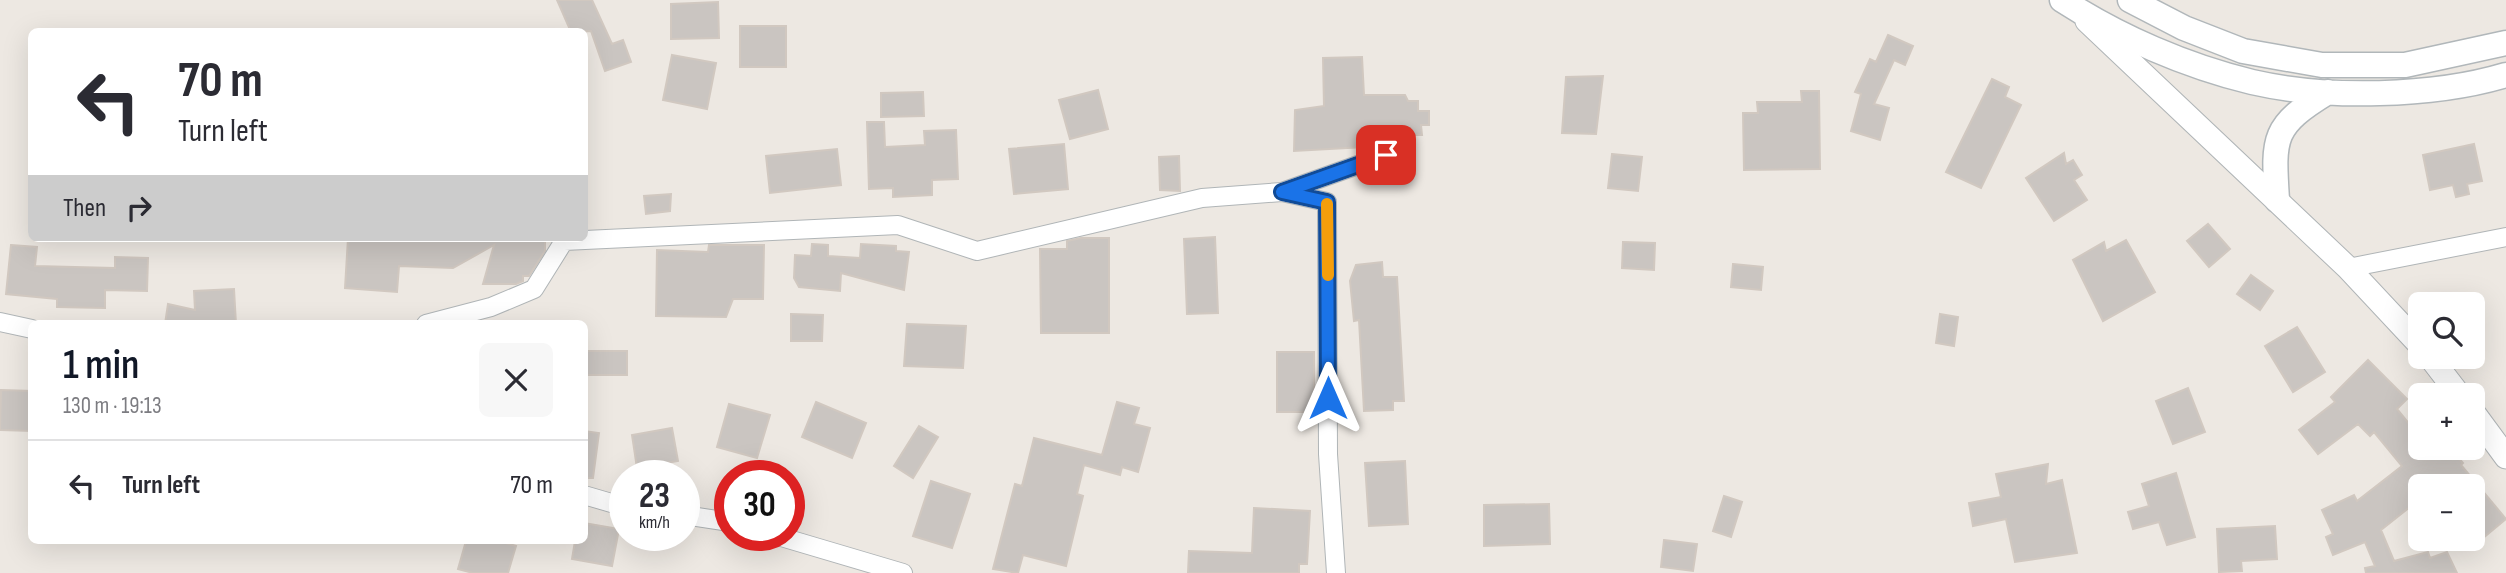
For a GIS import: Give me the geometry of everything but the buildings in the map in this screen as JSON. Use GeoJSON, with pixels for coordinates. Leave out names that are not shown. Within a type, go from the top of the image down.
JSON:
{"type":"FeatureCollection","features":[{"type":"Feature","properties":{"kind":"main road"},"geometry":{"type":"LineString","coordinates":[[2130,0],[2184,28],[2243,51],[2322,65],[2405,65],[2506,43]]}},
{"type":"Feature","properties":{"kind":"main road"},"geometry":{"type":"LineString","coordinates":[[2066,3],[2161,52],[2253,82],[2328,92],[2419,90],[2506,75]]}},
{"type":"Feature","properties":{"kind":"main road"},"geometry":{"type":"LineString","coordinates":[[2277,201],[2274,160],[2281,129],[2295,113],[2328,92]]}},
{"type":"Feature","properties":{"kind":"street"},"geometry":{"type":"LineString","coordinates":[[2066,3],[2348,268],[2408,332]]}},
{"type":"Feature","properties":{"kind":"street"},"geometry":{"type":"LineString","coordinates":[[588,240],[898,225],[977,251],[1202,198],[1282,192],[1386,155]]}},
{"type":"Feature","properties":{"kind":"street"},"geometry":{"type":"LineString","coordinates":[[1282,192],[1327,202],[1328,454],[1336,573]]}},
{"type":"Feature","properties":{"kind":"street"},"geometry":{"type":"LineString","coordinates":[[2348,268],[2506,237]]}},
{"type":"Feature","properties":{"kind":"street"},"geometry":{"type":"LineString","coordinates":[[441,320],[491,307],[534,289],[563,242]]}},
{"type":"Feature","properties":{"kind":"street"},"geometry":{"type":"LineString","coordinates":[[0,322],[28,328]]}},
{"type":"Feature","properties":{"kind":"street"},"geometry":{"type":"LineString","coordinates":[[2439,369],[2450,383]]}},
{"type":"Feature","properties":{"kind":"street"},"geometry":{"type":"LineString","coordinates":[[2485,428],[2506,457]]}},
{"type":"Feature","properties":{"kind":"street"},"geometry":{"type":"LineString","coordinates":[[588,496],[609,502]]}},
{"type":"Feature","properties":{"kind":"street"},"geometry":{"type":"LineString","coordinates":[[805,544],[903,573]]}},
{"type":"Feature","properties":{"kind":"slow traffic"},"geometry":{"type":"LineString","coordinates":[[1327,204],[1328,275]]}},
{"type":"Feature","properties":{"kind":"route"},"geometry":{"type":"LineString","coordinates":[[1328,398],[1327,202],[1282,192],[1386,155]]}}]}
